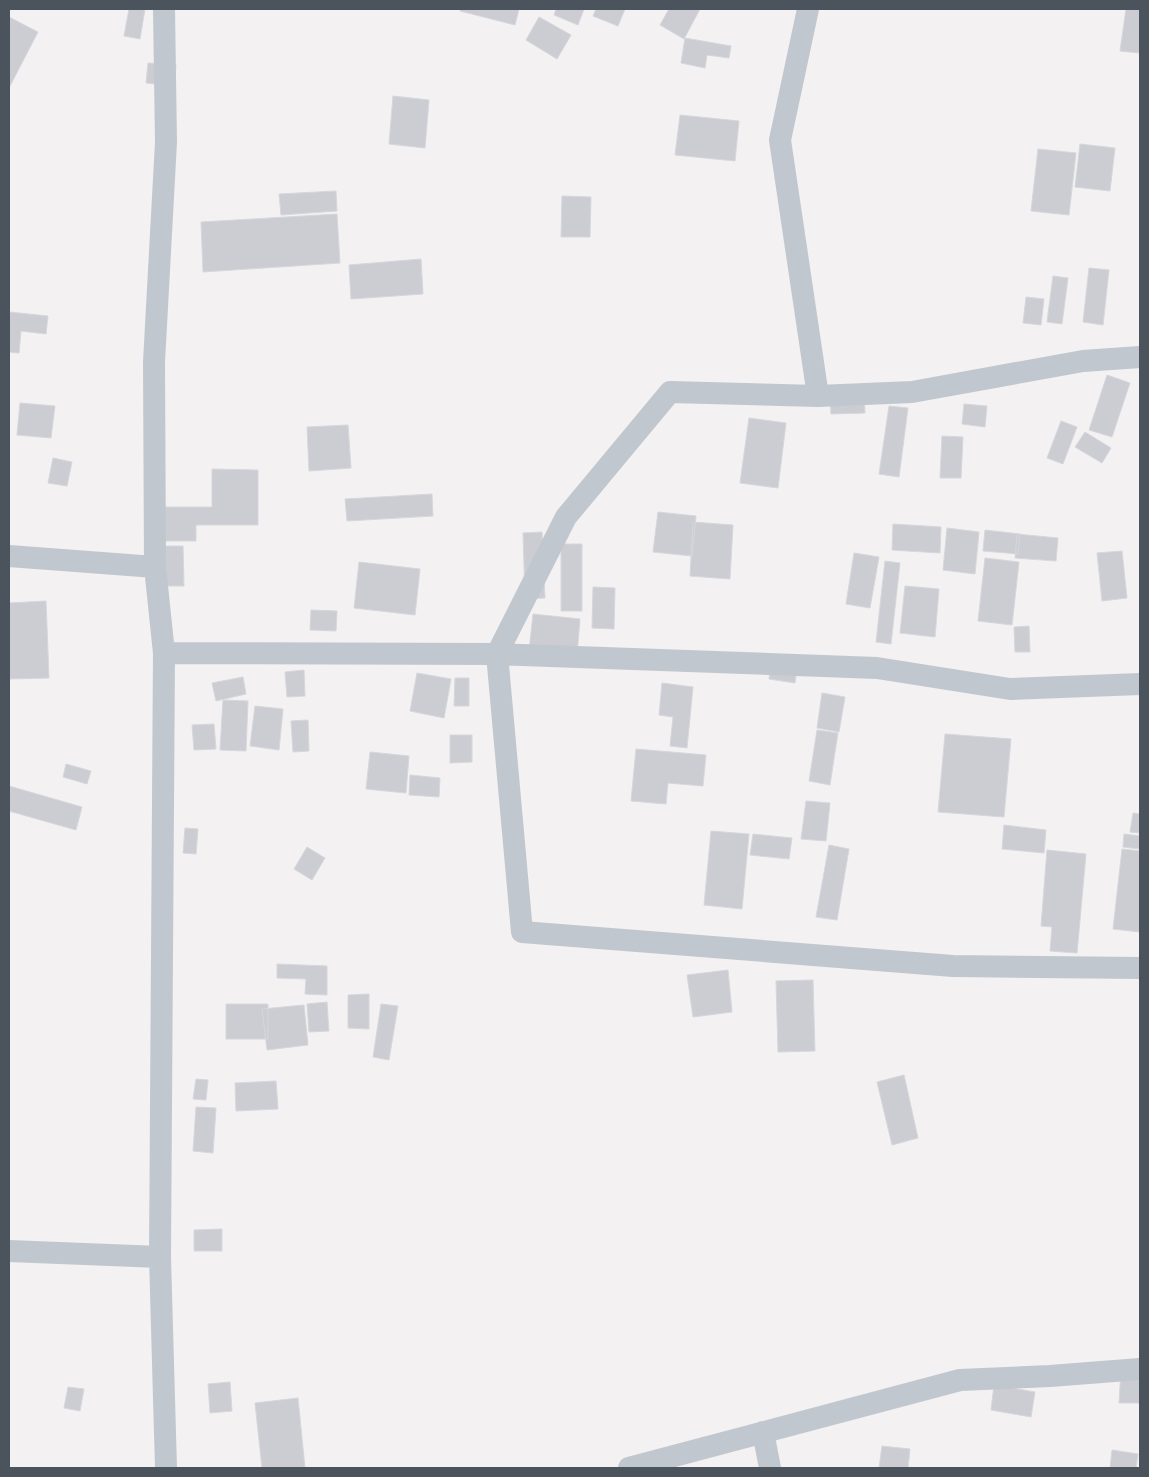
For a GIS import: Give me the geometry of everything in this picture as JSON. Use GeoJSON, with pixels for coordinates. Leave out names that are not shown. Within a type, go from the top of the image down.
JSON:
{"type":"FeatureCollection","features":[{"type":"Feature","properties":{"kind":"street"},"geometry":{"type":"LineString","coordinates":[[164,9],[166,142],[154,362],[155,567],[164,653],[160,1257],[166,1468]]}},
{"type":"Feature","properties":{"kind":"street"},"geometry":{"type":"LineString","coordinates":[[808,9],[780,140],[818,396]]}},
{"type":"Feature","properties":{"kind":"street"},"geometry":{"type":"LineString","coordinates":[[1140,358],[1083,361],[912,392],[818,396],[670,392],[566,517],[497,654],[522,932],[953,966],[1140,968]]}},
{"type":"Feature","properties":{"kind":"street"},"geometry":{"type":"LineString","coordinates":[[9,556],[155,567]]}},
{"type":"Feature","properties":{"kind":"street"},"geometry":{"type":"LineString","coordinates":[[164,653],[497,654],[877,668],[1010,689],[1140,684]]}},
{"type":"Feature","properties":{"kind":"street"},"geometry":{"type":"LineString","coordinates":[[9,1251],[160,1257]]}},
{"type":"Feature","properties":{"kind":"street"},"geometry":{"type":"LineString","coordinates":[[629,1468],[960,1380],[1140,1369]]}},
{"type":"Feature","properties":{"kind":"street"},"geometry":{"type":"LineString","coordinates":[[763,1432],[770,1468]]}},
{"type":"Feature","properties":{"kind":"building"},"geometry":{"type":"Polygon","coordinates":[[[129,9],[145,9],[140,39],[124,36],[129,9]]]}},
{"type":"Feature","properties":{"kind":"building"},"geometry":{"type":"Polygon","coordinates":[[[460,9],[519,9],[515,25],[460,11],[460,9]]]}},
{"type":"Feature","properties":{"kind":"building"},"geometry":{"type":"Polygon","coordinates":[[[556,9],[584,9],[578,25],[554,15],[556,9]]]}},
{"type":"Feature","properties":{"kind":"building"},"geometry":{"type":"Polygon","coordinates":[[[596,9],[625,9],[618,26],[593,16],[596,9]]]}},
{"type":"Feature","properties":{"kind":"building"},"geometry":{"type":"Polygon","coordinates":[[[669,9],[700,9],[684,39],[660,25],[669,9]]]}},
{"type":"Feature","properties":{"kind":"building"},"geometry":{"type":"Polygon","coordinates":[[[1126,9],[1140,9],[1139,53],[1120,51],[1126,9]]]}},
{"type":"Feature","properties":{"kind":"building"},"geometry":{"type":"Polygon","coordinates":[[[9,17],[38,32],[9,88],[9,17]]]}},
{"type":"Feature","properties":{"kind":"building"},"geometry":{"type":"Polygon","coordinates":[[[539,17],[571,35],[557,59],[526,40],[539,17]]]}},
{"type":"Feature","properties":{"kind":"building"},"geometry":{"type":"Polygon","coordinates":[[[685,38],[731,46],[729,58],[707,55],[705,68],[681,63],[685,38]]]}},
{"type":"Feature","properties":{"kind":"building"},"geometry":{"type":"Polygon","coordinates":[[[148,63],[176,65],[174,86],[146,83],[148,63]]]}},
{"type":"Feature","properties":{"kind":"building"},"geometry":{"type":"Polygon","coordinates":[[[393,96],[429,100],[425,148],[389,144],[393,96]]]}},
{"type":"Feature","properties":{"kind":"building"},"geometry":{"type":"Polygon","coordinates":[[[680,115],[739,121],[735,161],[675,155],[680,115]]]}},
{"type":"Feature","properties":{"kind":"building"},"geometry":{"type":"Polygon","coordinates":[[[1080,144],[1115,148],[1110,191],[1075,187],[1080,144]]]}},
{"type":"Feature","properties":{"kind":"building"},"geometry":{"type":"Polygon","coordinates":[[[1038,149],[1076,153],[1069,215],[1031,211],[1038,149]]]}},
{"type":"Feature","properties":{"kind":"building"},"geometry":{"type":"Polygon","coordinates":[[[336,191],[337,211],[281,215],[279,194],[336,191]]]}},
{"type":"Feature","properties":{"kind":"building"},"geometry":{"type":"Polygon","coordinates":[[[562,196],[591,197],[590,237],[561,237],[562,196]]]}},
{"type":"Feature","properties":{"kind":"building"},"geometry":{"type":"Polygon","coordinates":[[[337,214],[340,263],[203,272],[201,222],[337,214]]]}},
{"type":"Feature","properties":{"kind":"building"},"geometry":{"type":"Polygon","coordinates":[[[421,259],[423,294],[351,299],[349,265],[421,259]]]}},
{"type":"Feature","properties":{"kind":"building"},"geometry":{"type":"Polygon","coordinates":[[[1089,268],[1109,270],[1103,325],[1083,322],[1089,268]]]}},
{"type":"Feature","properties":{"kind":"building"},"geometry":{"type":"Polygon","coordinates":[[[1053,276],[1068,278],[1062,324],[1047,322],[1053,276]]]}},
{"type":"Feature","properties":{"kind":"building"},"geometry":{"type":"Polygon","coordinates":[[[1026,297],[1044,299],[1041,325],[1023,323],[1026,297]]]}},
{"type":"Feature","properties":{"kind":"building"},"geometry":{"type":"Polygon","coordinates":[[[9,312],[48,316],[46,334],[21,331],[19,353],[9,352],[9,312]]]}},
{"type":"Feature","properties":{"kind":"building"},"geometry":{"type":"Polygon","coordinates":[[[1107,375],[1130,383],[1112,437],[1089,430],[1107,375]]]}},
{"type":"Feature","properties":{"kind":"building"},"geometry":{"type":"Polygon","coordinates":[[[864,394],[865,413],[831,414],[830,395],[864,394]]]}},
{"type":"Feature","properties":{"kind":"building"},"geometry":{"type":"Polygon","coordinates":[[[20,403],[55,406],[51,438],[17,435],[20,403]]]}},
{"type":"Feature","properties":{"kind":"building"},"geometry":{"type":"Polygon","coordinates":[[[964,404],[987,406],[985,427],[962,424],[964,404]]]}},
{"type":"Feature","properties":{"kind":"building"},"geometry":{"type":"Polygon","coordinates":[[[889,406],[908,408],[899,477],[879,474],[889,406]]]}},
{"type":"Feature","properties":{"kind":"building"},"geometry":{"type":"Polygon","coordinates":[[[749,418],[786,423],[778,488],[740,483],[749,418]]]}},
{"type":"Feature","properties":{"kind":"building"},"geometry":{"type":"Polygon","coordinates":[[[1061,421],[1077,427],[1063,464],[1047,458],[1061,421]]]}},
{"type":"Feature","properties":{"kind":"building"},"geometry":{"type":"Polygon","coordinates":[[[348,425],[351,468],[309,471],[307,427],[348,425]]]}},
{"type":"Feature","properties":{"kind":"building"},"geometry":{"type":"Polygon","coordinates":[[[1085,432],[1111,448],[1102,463],[1075,447],[1085,432]]]}},
{"type":"Feature","properties":{"kind":"building"},"geometry":{"type":"Polygon","coordinates":[[[942,436],[963,437],[961,478],[940,478],[942,436]]]}},
{"type":"Feature","properties":{"kind":"building"},"geometry":{"type":"Polygon","coordinates":[[[53,458],[72,462],[67,486],[48,483],[53,458]]]}},
{"type":"Feature","properties":{"kind":"building"},"geometry":{"type":"Polygon","coordinates":[[[212,469],[258,470],[258,525],[196,525],[196,541],[163,541],[164,507],[212,507],[212,469]]]}},
{"type":"Feature","properties":{"kind":"building"},"geometry":{"type":"Polygon","coordinates":[[[432,494],[433,516],[347,521],[345,499],[432,494]]]}},
{"type":"Feature","properties":{"kind":"building"},"geometry":{"type":"Polygon","coordinates":[[[658,512],[696,516],[692,556],[653,552],[658,512]]]}},
{"type":"Feature","properties":{"kind":"building"},"geometry":{"type":"Polygon","coordinates":[[[693,522],[733,525],[730,579],[690,576],[693,522]]]}},
{"type":"Feature","properties":{"kind":"building"},"geometry":{"type":"Polygon","coordinates":[[[893,524],[941,527],[940,553],[892,550],[893,524]]]}},
{"type":"Feature","properties":{"kind":"building"},"geometry":{"type":"Polygon","coordinates":[[[947,528],[979,532],[975,574],[943,570],[947,528]]]}},
{"type":"Feature","properties":{"kind":"building"},"geometry":{"type":"Polygon","coordinates":[[[985,530],[1020,534],[1018,554],[983,551],[985,530]]]}},
{"type":"Feature","properties":{"kind":"building"},"geometry":{"type":"Polygon","coordinates":[[[542,532],[545,598],[525,599],[523,533],[542,532]]]}},
{"type":"Feature","properties":{"kind":"building"},"geometry":{"type":"Polygon","coordinates":[[[1017,534],[1058,538],[1056,561],[1015,558],[1017,534]]]}},
{"type":"Feature","properties":{"kind":"building"},"geometry":{"type":"Polygon","coordinates":[[[561,544],[582,544],[582,611],[561,611],[561,544]]]}},
{"type":"Feature","properties":{"kind":"building"},"geometry":{"type":"Polygon","coordinates":[[[162,546],[183,546],[184,586],[162,586],[162,546]]]}},
{"type":"Feature","properties":{"kind":"building"},"geometry":{"type":"Polygon","coordinates":[[[1122,551],[1127,598],[1102,601],[1097,553],[1122,551]]]}},
{"type":"Feature","properties":{"kind":"building"},"geometry":{"type":"Polygon","coordinates":[[[854,553],[879,557],[870,608],[846,604],[854,553]]]}},
{"type":"Feature","properties":{"kind":"building"},"geometry":{"type":"Polygon","coordinates":[[[985,558],[1019,562],[1012,625],[978,621],[985,558]]]}},
{"type":"Feature","properties":{"kind":"building"},"geometry":{"type":"Polygon","coordinates":[[[885,561],[900,563],[891,644],[876,642],[885,561]]]}},
{"type":"Feature","properties":{"kind":"building"},"geometry":{"type":"Polygon","coordinates":[[[359,562],[420,569],[415,615],[354,608],[359,562]]]}},
{"type":"Feature","properties":{"kind":"building"},"geometry":{"type":"Polygon","coordinates":[[[905,586],[939,589],[935,637],[900,633],[905,586]]]}},
{"type":"Feature","properties":{"kind":"building"},"geometry":{"type":"Polygon","coordinates":[[[593,587],[615,588],[614,629],[592,628],[593,587]]]}},
{"type":"Feature","properties":{"kind":"building"},"geometry":{"type":"Polygon","coordinates":[[[46,601],[49,678],[9,679],[9,603],[46,601]]]}},
{"type":"Feature","properties":{"kind":"building"},"geometry":{"type":"Polygon","coordinates":[[[311,610],[337,611],[336,631],[310,630],[311,610]]]}},
{"type":"Feature","properties":{"kind":"building"},"geometry":{"type":"Polygon","coordinates":[[[533,614],[580,619],[577,655],[529,651],[533,614]]]}},
{"type":"Feature","properties":{"kind":"building"},"geometry":{"type":"Polygon","coordinates":[[[1029,626],[1030,652],[1015,652],[1014,627],[1029,626]]]}},
{"type":"Feature","properties":{"kind":"building"},"geometry":{"type":"Polygon","coordinates":[[[771,665],[797,669],[795,683],[769,679],[771,665]]]}},
{"type":"Feature","properties":{"kind":"building"},"geometry":{"type":"Polygon","coordinates":[[[304,670],[305,696],[287,697],[285,672],[304,670]]]}},
{"type":"Feature","properties":{"kind":"building"},"geometry":{"type":"Polygon","coordinates":[[[417,673],[451,679],[444,718],[410,711],[417,673]]]}},
{"type":"Feature","properties":{"kind":"building"},"geometry":{"type":"Polygon","coordinates":[[[243,677],[246,694],[216,701],[212,683],[243,677]]]}},
{"type":"Feature","properties":{"kind":"building"},"geometry":{"type":"Polygon","coordinates":[[[455,678],[469,678],[469,706],[454,706],[455,678]]]}},
{"type":"Feature","properties":{"kind":"building"},"geometry":{"type":"Polygon","coordinates":[[[662,683],[693,687],[687,748],[670,746],[673,717],[659,715],[662,683]]]}},
{"type":"Feature","properties":{"kind":"building"},"geometry":{"type":"Polygon","coordinates":[[[822,693],[845,697],[839,732],[817,728],[822,693]]]}},
{"type":"Feature","properties":{"kind":"building"},"geometry":{"type":"Polygon","coordinates":[[[223,700],[248,701],[246,751],[220,750],[223,700]]]}},
{"type":"Feature","properties":{"kind":"building"},"geometry":{"type":"Polygon","coordinates":[[[255,706],[283,709],[279,750],[250,746],[255,706]]]}},
{"type":"Feature","properties":{"kind":"building"},"geometry":{"type":"Polygon","coordinates":[[[308,720],[309,751],[293,752],[291,721],[308,720]]]}},
{"type":"Feature","properties":{"kind":"building"},"geometry":{"type":"Polygon","coordinates":[[[214,724],[216,749],[194,750],[192,725],[214,724]]]}},
{"type":"Feature","properties":{"kind":"building"},"geometry":{"type":"Polygon","coordinates":[[[817,730],[838,733],[830,785],[809,781],[817,730]]]}},
{"type":"Feature","properties":{"kind":"building"},"geometry":{"type":"Polygon","coordinates":[[[945,734],[1011,739],[1004,817],[938,812],[945,734]]]}},
{"type":"Feature","properties":{"kind":"building"},"geometry":{"type":"Polygon","coordinates":[[[450,735],[472,735],[472,762],[450,763],[450,735]]]}},
{"type":"Feature","properties":{"kind":"building"},"geometry":{"type":"Polygon","coordinates":[[[636,749],[706,755],[703,786],[668,783],[666,804],[631,801],[636,749]]]}},
{"type":"Feature","properties":{"kind":"building"},"geometry":{"type":"Polygon","coordinates":[[[370,752],[409,756],[406,793],[366,789],[370,752]]]}},
{"type":"Feature","properties":{"kind":"building"},"geometry":{"type":"Polygon","coordinates":[[[66,764],[91,771],[87,784],[63,777],[66,764]]]}},
{"type":"Feature","properties":{"kind":"building"},"geometry":{"type":"Polygon","coordinates":[[[410,775],[440,778],[439,797],[409,795],[410,775]]]}},
{"type":"Feature","properties":{"kind":"building"},"geometry":{"type":"Polygon","coordinates":[[[9,786],[82,807],[76,830],[9,811],[9,786]]]}},
{"type":"Feature","properties":{"kind":"building"},"geometry":{"type":"Polygon","coordinates":[[[806,801],[830,803],[826,841],[801,839],[806,801]]]}},
{"type":"Feature","properties":{"kind":"building"},"geometry":{"type":"Polygon","coordinates":[[[1133,813],[1140,814],[1140,833],[1130,832],[1133,813]]]}},
{"type":"Feature","properties":{"kind":"building"},"geometry":{"type":"Polygon","coordinates":[[[1004,825],[1046,830],[1044,853],[1002,849],[1004,825]]]}},
{"type":"Feature","properties":{"kind":"building"},"geometry":{"type":"Polygon","coordinates":[[[185,828],[198,829],[196,854],[183,853],[185,828]]]}},
{"type":"Feature","properties":{"kind":"building"},"geometry":{"type":"Polygon","coordinates":[[[711,831],[749,834],[742,909],[704,905],[711,831]]]}},
{"type":"Feature","properties":{"kind":"building"},"geometry":{"type":"Polygon","coordinates":[[[753,834],[792,838],[789,859],[750,855],[753,834]]]}},
{"type":"Feature","properties":{"kind":"building"},"geometry":{"type":"Polygon","coordinates":[[[1124,834],[1140,836],[1140,849],[1123,847],[1124,834]]]}},
{"type":"Feature","properties":{"kind":"building"},"geometry":{"type":"Polygon","coordinates":[[[829,845],[849,849],[837,920],[816,917],[829,845]]]}},
{"type":"Feature","properties":{"kind":"building"},"geometry":{"type":"Polygon","coordinates":[[[307,847],[325,858],[312,880],[294,869],[307,847]]]}},
{"type":"Feature","properties":{"kind":"building"},"geometry":{"type":"Polygon","coordinates":[[[1122,849],[1140,851],[1140,932],[1113,929],[1122,849]]]}},
{"type":"Feature","properties":{"kind":"building"},"geometry":{"type":"Polygon","coordinates":[[[1047,850],[1086,854],[1077,953],[1050,951],[1052,927],[1041,926],[1047,850]]]}},
{"type":"Feature","properties":{"kind":"building"},"geometry":{"type":"Polygon","coordinates":[[[277,964],[327,966],[327,995],[305,994],[306,979],[277,978],[277,964]]]}},
{"type":"Feature","properties":{"kind":"building"},"geometry":{"type":"Polygon","coordinates":[[[728,970],[732,1012],[693,1017],[687,975],[728,970]]]}},
{"type":"Feature","properties":{"kind":"building"},"geometry":{"type":"Polygon","coordinates":[[[813,980],[815,1051],[778,1052],[776,981],[813,980]]]}},
{"type":"Feature","properties":{"kind":"building"},"geometry":{"type":"Polygon","coordinates":[[[369,994],[369,1029],[348,1028],[348,995],[369,994]]]}},
{"type":"Feature","properties":{"kind":"building"},"geometry":{"type":"Polygon","coordinates":[[[327,1002],[329,1031],[309,1032],[307,1004],[327,1002]]]}},
{"type":"Feature","properties":{"kind":"building"},"geometry":{"type":"Polygon","coordinates":[[[226,1004],[268,1004],[268,1039],[226,1039],[226,1004]]]}},
{"type":"Feature","properties":{"kind":"building"},"geometry":{"type":"Polygon","coordinates":[[[381,1004],[398,1006],[389,1060],[373,1057],[381,1004]]]}},
{"type":"Feature","properties":{"kind":"building"},"geometry":{"type":"Polygon","coordinates":[[[304,1005],[308,1045],[267,1050],[262,1009],[304,1005]]]}},
{"type":"Feature","properties":{"kind":"building"},"geometry":{"type":"Polygon","coordinates":[[[904,1075],[918,1138],[892,1145],[877,1082],[904,1075]]]}},
{"type":"Feature","properties":{"kind":"building"},"geometry":{"type":"Polygon","coordinates":[[[196,1079],[208,1080],[206,1100],[193,1099],[196,1079]]]}},
{"type":"Feature","properties":{"kind":"building"},"geometry":{"type":"Polygon","coordinates":[[[276,1081],[278,1109],[236,1111],[235,1083],[276,1081]]]}},
{"type":"Feature","properties":{"kind":"building"},"geometry":{"type":"Polygon","coordinates":[[[196,1107],[216,1108],[213,1153],[193,1151],[196,1107]]]}},
{"type":"Feature","properties":{"kind":"building"},"geometry":{"type":"Polygon","coordinates":[[[222,1229],[222,1251],[194,1251],[194,1230],[222,1229]]]}},
{"type":"Feature","properties":{"kind":"building"},"geometry":{"type":"Polygon","coordinates":[[[1121,1369],[1140,1369],[1140,1403],[1119,1403],[1121,1369]]]}},
{"type":"Feature","properties":{"kind":"building"},"geometry":{"type":"Polygon","coordinates":[[[230,1382],[232,1411],[210,1413],[208,1384],[230,1382]]]}},
{"type":"Feature","properties":{"kind":"building"},"geometry":{"type":"Polygon","coordinates":[[[994,1385],[1035,1392],[1031,1417],[991,1410],[994,1385]]]}},
{"type":"Feature","properties":{"kind":"building"},"geometry":{"type":"Polygon","coordinates":[[[68,1387],[84,1389],[80,1411],[64,1408],[68,1387]]]}},
{"type":"Feature","properties":{"kind":"building"},"geometry":{"type":"Polygon","coordinates":[[[298,1398],[305,1468],[262,1468],[255,1403],[298,1398]]]}},
{"type":"Feature","properties":{"kind":"building"},"geometry":{"type":"Polygon","coordinates":[[[882,1446],[910,1449],[908,1468],[879,1468],[882,1446]]]}},
{"type":"Feature","properties":{"kind":"building"},"geometry":{"type":"Polygon","coordinates":[[[1112,1450],[1138,1454],[1136,1468],[1110,1468],[1112,1450]]]}}]}
